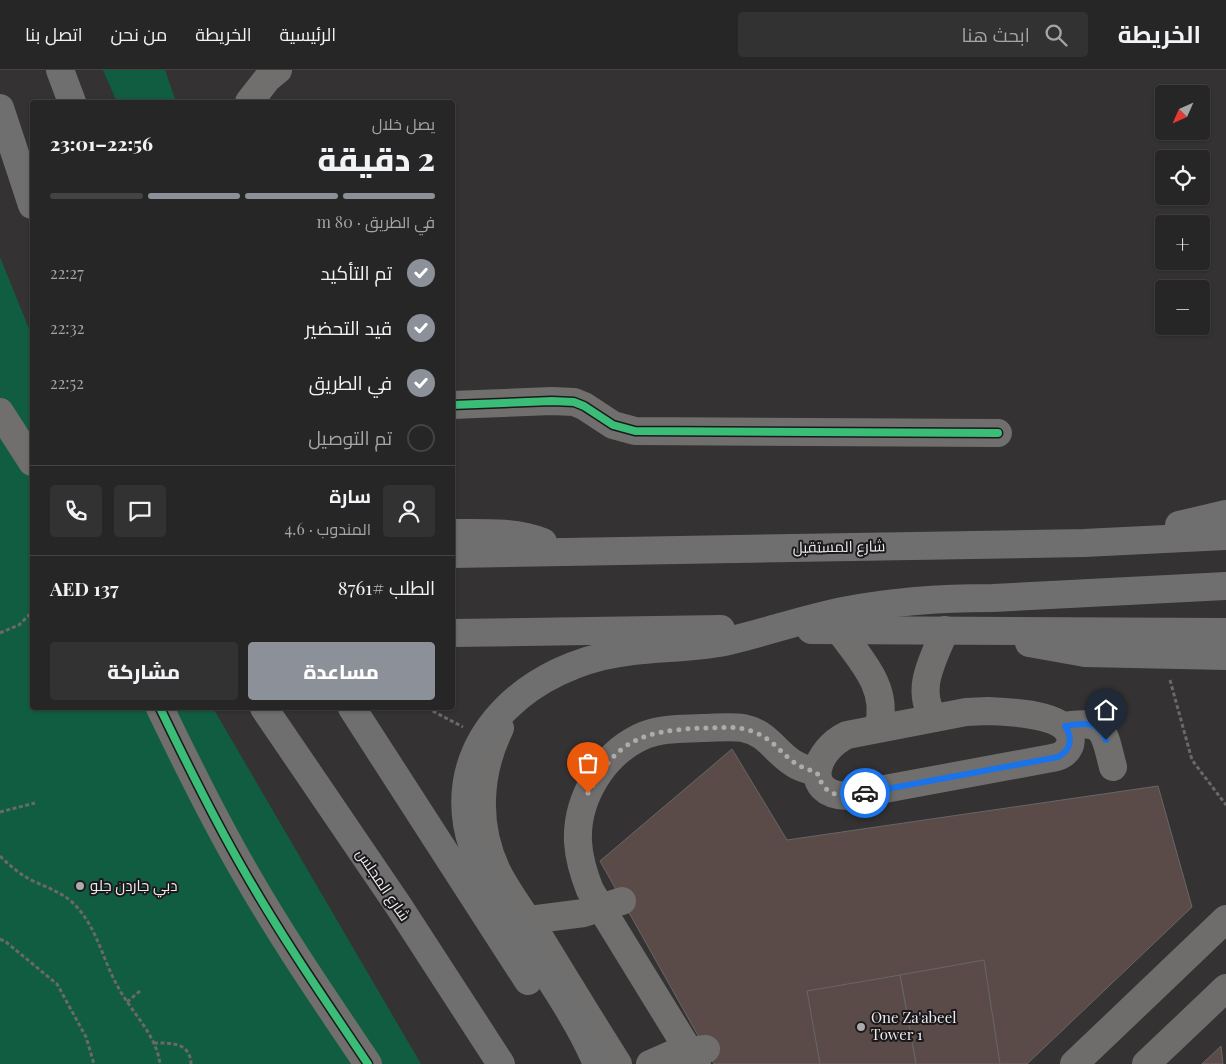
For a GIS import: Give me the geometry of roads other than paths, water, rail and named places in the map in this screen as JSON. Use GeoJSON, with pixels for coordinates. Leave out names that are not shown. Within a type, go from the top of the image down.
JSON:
{"type":"FeatureCollection","features":[{"type":"Feature","properties":{"kind":"highway"},"geometry":{"type":"LineString","coordinates":[[1074,1064],[1226,918]]}},
{"type":"Feature","properties":{"kind":"highway"},"geometry":{"type":"LineString","coordinates":[[1146,1064],[1226,988]]}},
{"type":"Feature","properties":{"kind":"main road"},"geometry":{"type":"LineString","coordinates":[[60,70],[71,100]]}},
{"type":"Feature","properties":{"kind":"main road"},"geometry":{"type":"LineString","coordinates":[[0,108],[28,183]]}},
{"type":"Feature","properties":{"kind":"main road"},"geometry":{"type":"LineString","coordinates":[[1084,543],[1226,514]]}},
{"type":"Feature","properties":{"kind":"main road"},"geometry":{"type":"LineString","coordinates":[[455,533],[518,535],[542,541],[564,552]]}},
{"type":"Feature","properties":{"kind":"main road","name":"شارع المستقبل"},"geometry":{"type":"LineString","coordinates":[[455,554],[1084,543],[1226,536]]}},
{"type":"Feature","properties":{"kind":"main road"},"geometry":{"type":"LineString","coordinates":[[597,1064],[580,1030],[490,885],[475,854],[467,821],[467,794],[471,769],[484,737],[496,718],[512,702],[538,683],[564,669],[601,657],[639,651],[700,646],[843,611],[918,601],[1226,586]]}},
{"type":"Feature","properties":{"kind":"main road"},"geometry":{"type":"LineString","coordinates":[[455,633],[693,629],[1226,632]]}},
{"type":"Feature","properties":{"kind":"main road"},"geometry":{"type":"LineString","coordinates":[[989,631],[1052,649],[1085,653],[1226,656]]}},
{"type":"Feature","properties":{"kind":"main road","name":"شارع المجلس"},"geometry":{"type":"LineString","coordinates":[[265,710],[403,913],[501,1064]]}},
{"type":"Feature","properties":{"kind":"main road"},"geometry":{"type":"LineString","coordinates":[[353,710],[583,1064]]}},
{"type":"Feature","properties":{"kind":"street"},"geometry":{"type":"LineString","coordinates":[[251,100],[267,79],[278,70]]}},
{"type":"Feature","properties":{"kind":"street"},"geometry":{"type":"LineString","coordinates":[[0,145],[28,183]]}},
{"type":"Feature","properties":{"kind":"street"},"geometry":{"type":"LineString","coordinates":[[455,405],[552,401],[574,402],[584,406],[613,425],[635,432],[998,432]]}},
{"type":"Feature","properties":{"kind":"street"},"geometry":{"type":"LineString","coordinates":[[0,412],[30,459]]}},
{"type":"Feature","properties":{"kind":"street"},"geometry":{"type":"LineString","coordinates":[[840,630],[868,669],[878,688],[882,708],[878,728]]}},
{"type":"Feature","properties":{"kind":"street"},"geometry":{"type":"LineString","coordinates":[[934,718],[926,704],[924,687],[945,630]]}},
{"type":"Feature","properties":{"kind":"street"},"geometry":{"type":"LineString","coordinates":[[538,683],[512,709],[502,725],[486,764],[482,786],[482,817],[490,855],[505,886],[618,1064]]}},
{"type":"Feature","properties":{"kind":"street"},"geometry":{"type":"LineString","coordinates":[[161,710],[204,798],[243,870],[368,1064]]}},
{"type":"Feature","properties":{"kind":"street"},"geometry":{"type":"LineString","coordinates":[[966,712],[1010,712],[1054,721],[1065,726],[1069,732],[1070,744],[1064,754],[1052,758],[847,796],[830,793],[824,788],[817,772],[821,756],[840,738],[854,733],[934,718],[966,712]]}},
{"type":"Feature","properties":{"kind":"street"},"geometry":{"type":"LineString","coordinates":[[1065,726],[1088,723],[1099,729],[1106,740],[1113,767]]}},
{"type":"Feature","properties":{"kind":"street"},"geometry":{"type":"LineString","coordinates":[[650,1064],[662,1057],[697,1054],[612,905],[584,874],[578,842],[579,825],[588,793],[596,779],[605,765],[630,742],[662,730],[736,727],[763,736],[791,762],[817,772]]}},
{"type":"Feature","properties":{"kind":"street"},"geometry":{"type":"LineString","coordinates":[[528,920],[565,916],[612,905]]}},
{"type":"Feature","properties":{"kind":"place","name":"دبي جاردن جلو"},"geometry":{"type":"Point","coordinates":[80,886]}},
{"type":"Feature","properties":{"kind":"place","name":"One Za'abeel Tower 1"},"geometry":{"type":"Point","coordinates":[861,1027]}}]}
